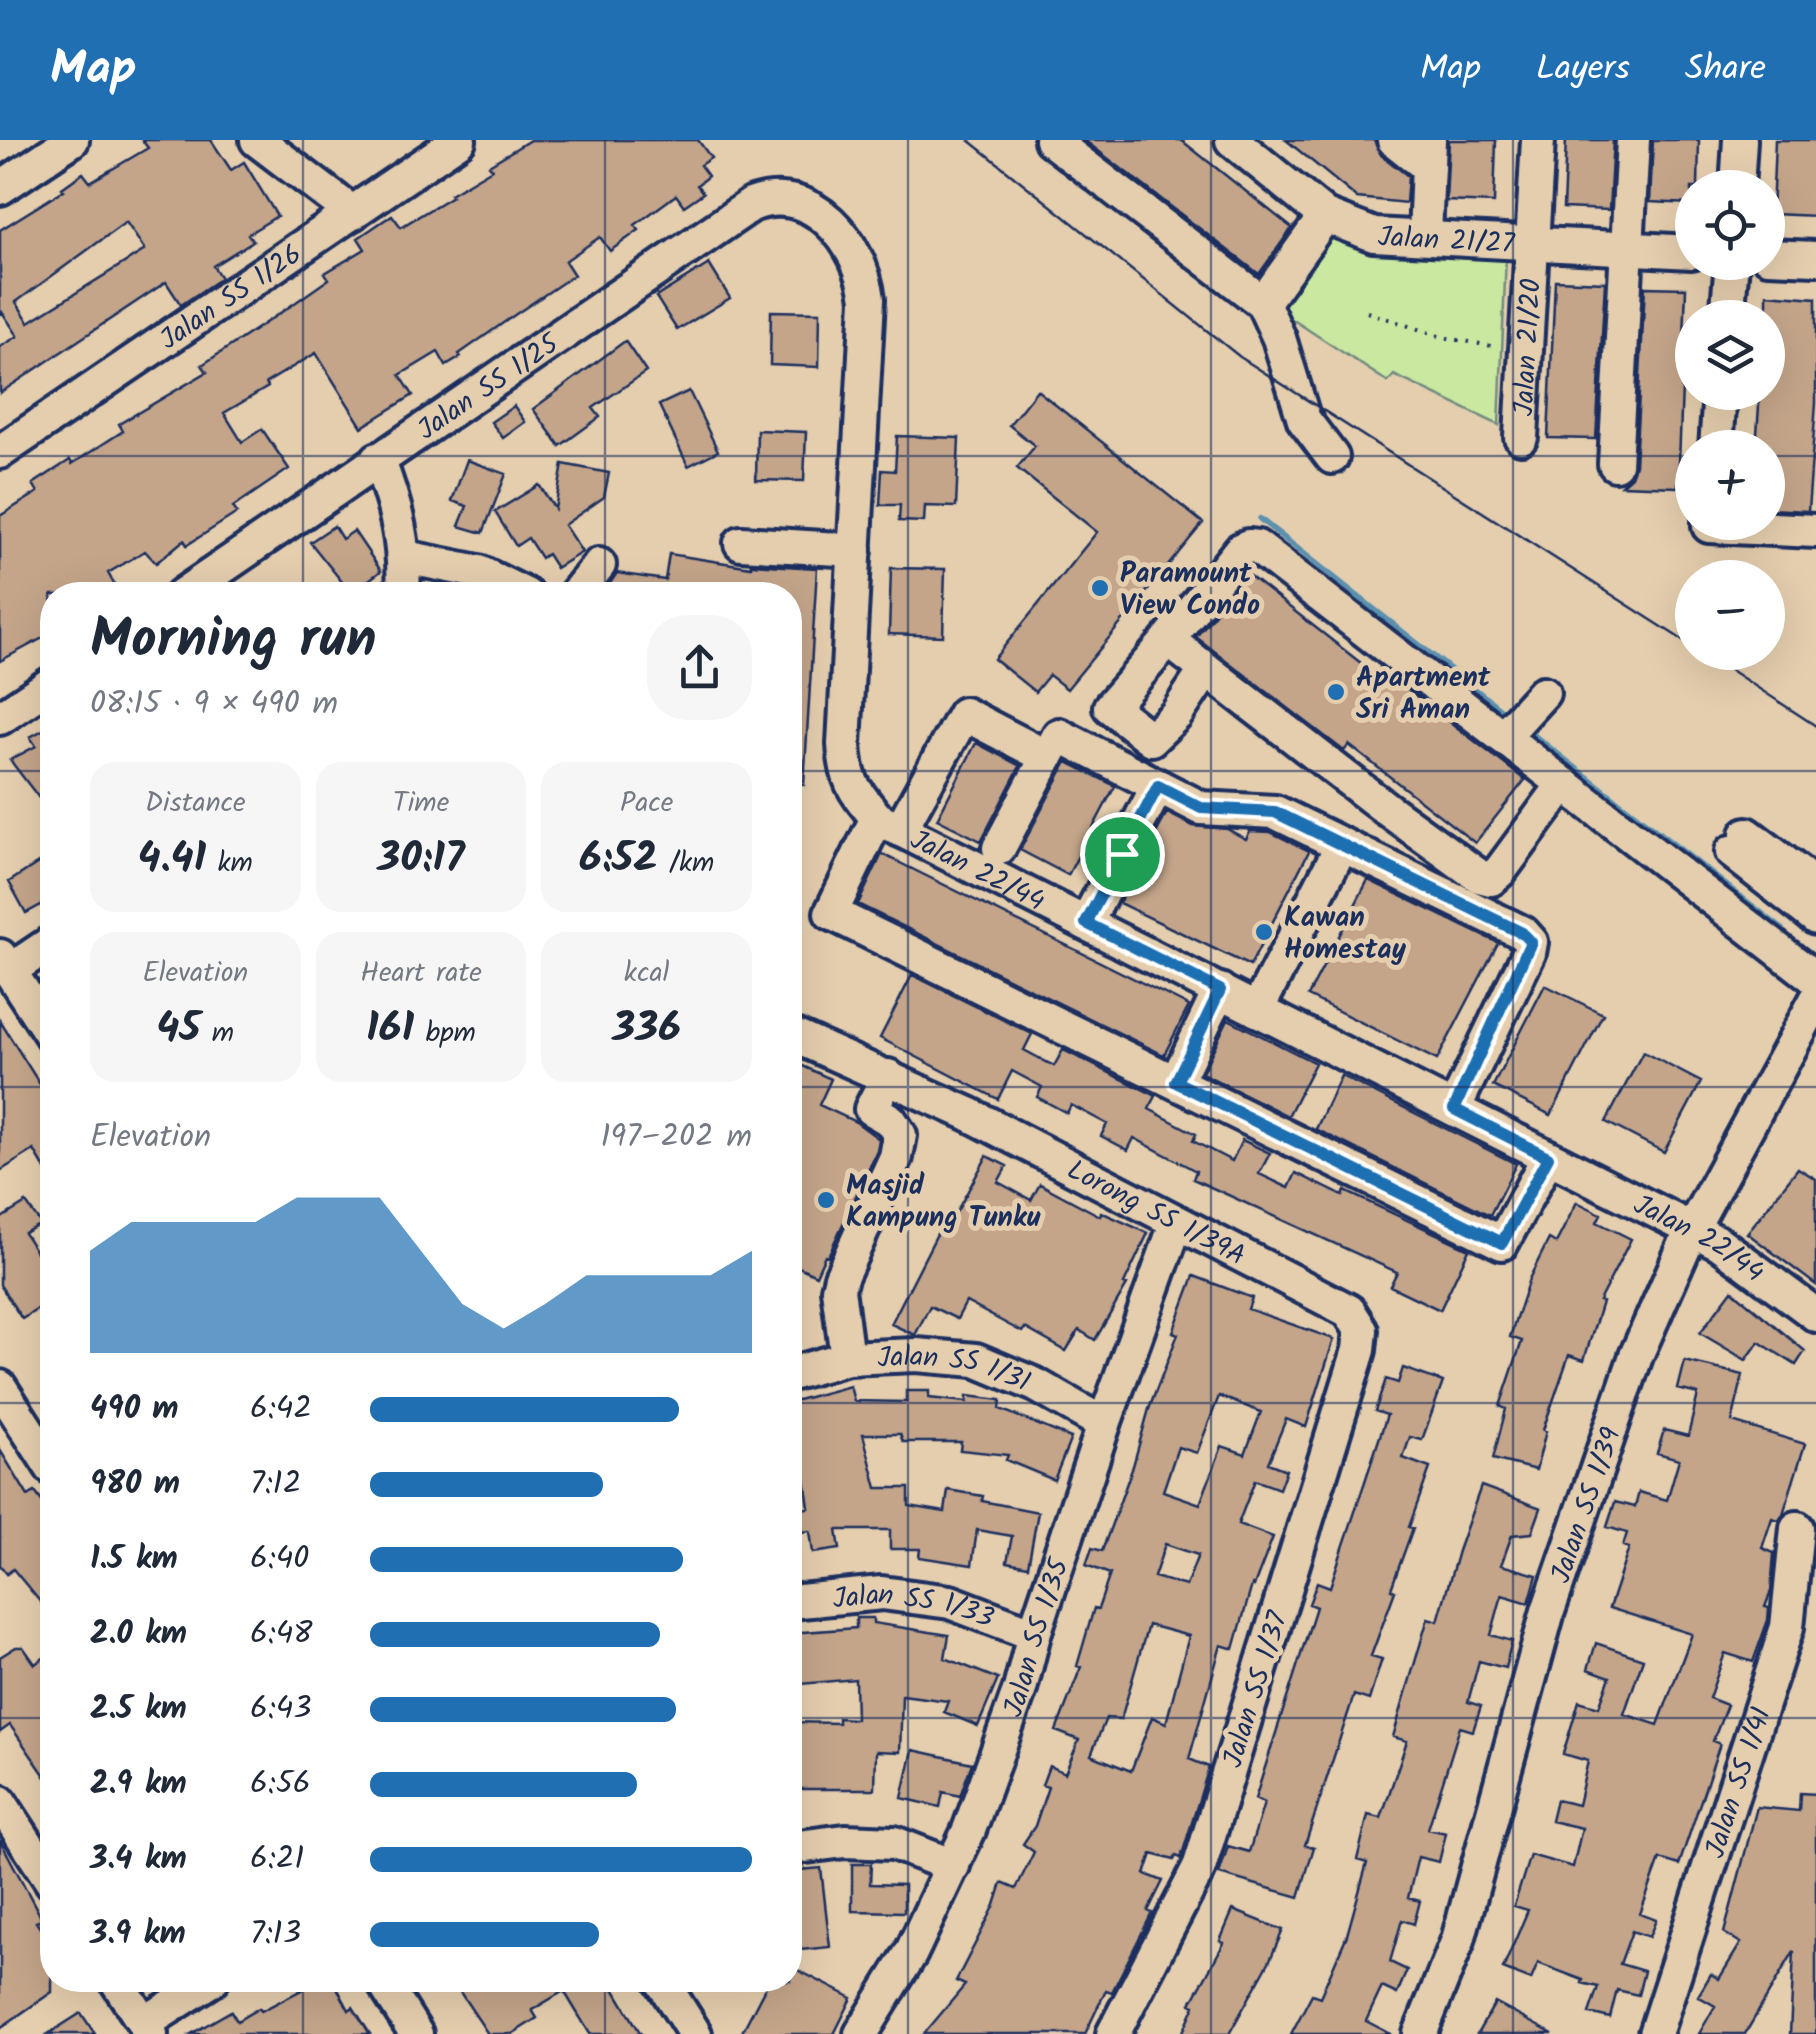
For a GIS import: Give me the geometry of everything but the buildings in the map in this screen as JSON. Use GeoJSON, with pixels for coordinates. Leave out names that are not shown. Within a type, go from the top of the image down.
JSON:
{"type":"FeatureCollection","features":[{"type":"Feature","properties":{"kind":"street"},"geometry":{"type":"LineString","coordinates":[[0,188],[72,140]]}},
{"type":"Feature","properties":{"kind":"street"},"geometry":{"type":"LineString","coordinates":[[257,140],[353,213]]}},
{"type":"Feature","properties":{"kind":"street","name":"Jalan SS 1/26"},"geometry":{"type":"LineString","coordinates":[[0,452],[353,213],[416,151],[459,140]]}},
{"type":"Feature","properties":{"kind":"street"},"geometry":{"type":"LineString","coordinates":[[1050,140],[1264,303],[1280,338],[1304,420],[1332,457]]}},
{"type":"Feature","properties":{"kind":"street","name":"Jalan 21/27"},"geometry":{"type":"LineString","coordinates":[[1232,140],[1325,216],[1374,235],[1675,251]]}},
{"type":"Feature","properties":{"kind":"street"},"geometry":{"type":"LineString","coordinates":[[1394,140],[1428,154],[1425,237]]}},
{"type":"Feature","properties":{"kind":"street","name":"Jalan 21/20"},"geometry":{"type":"LineString","coordinates":[[1521,437],[1538,140]]}},
{"type":"Feature","properties":{"kind":"street"},"geometry":{"type":"LineString","coordinates":[[1615,464],[1632,140]]}},
{"type":"Feature","properties":{"kind":"street"},"geometry":{"type":"LineString","coordinates":[[1738,170],[1740,140]]}},
{"type":"Feature","properties":{"kind":"street","name":"Jalan SS 1/25"},"geometry":{"type":"LineString","coordinates":[[201,582],[751,205],[770,198],[800,202]]}},
{"type":"Feature","properties":{"kind":"street","name":"Jalan 22/44"},"geometry":{"type":"LineString","coordinates":[[800,202],[820,212],[858,258],[868,299],[844,744],[845,771],[852,789],[889,824],[1719,1242],[1816,1315]]}},
{"type":"Feature","properties":{"kind":"street"},"geometry":{"type":"LineString","coordinates":[[1264,303],[1325,216]]}},
{"type":"Feature","properties":{"kind":"street"},"geometry":{"type":"LineString","coordinates":[[1785,257],[1816,258]]}},
{"type":"Feature","properties":{"kind":"street"},"geometry":{"type":"LineString","coordinates":[[378,459],[397,508],[405,557],[404,582]]}},
{"type":"Feature","properties":{"kind":"street"},"geometry":{"type":"LineString","coordinates":[[1785,528],[1816,530]]}},
{"type":"Feature","properties":{"kind":"street"},"geometry":{"type":"LineString","coordinates":[[741,543],[854,550]]}},
{"type":"Feature","properties":{"kind":"street"},"geometry":{"type":"LineString","coordinates":[[1206,670],[1176,715],[1151,739],[1110,707],[1240,550],[1257,547],[1520,718],[1564,784],[1816,979]]}},
{"type":"Feature","properties":{"kind":"street"},"geometry":{"type":"LineString","coordinates":[[405,557],[479,572],[499,582]]}},
{"type":"Feature","properties":{"kind":"street"},"geometry":{"type":"LineString","coordinates":[[585,582],[599,565]]}},
{"type":"Feature","properties":{"kind":"street"},"geometry":{"type":"LineString","coordinates":[[1168,640],[1480,876],[1491,878],[1500,871],[1564,784]]}},
{"type":"Feature","properties":{"kind":"street"},"geometry":{"type":"LineString","coordinates":[[0,718],[40,691]]}},
{"type":"Feature","properties":{"kind":"street"},"geometry":{"type":"LineString","coordinates":[[1048,757],[964,714],[831,912],[1502,1243],[1548,1157]]}},
{"type":"Feature","properties":{"kind":"street"},"geometry":{"type":"LineString","coordinates":[[999,848],[1059,735],[1201,808],[1275,812],[1522,933],[1531,942],[1454,1109]]}},
{"type":"Feature","properties":{"kind":"street"},"geometry":{"type":"LineString","coordinates":[[1086,923],[1158,786]]}},
{"type":"Feature","properties":{"kind":"street"},"geometry":{"type":"LineString","coordinates":[[1816,886],[1740,843],[1816,918]]}},
{"type":"Feature","properties":{"kind":"street"},"geometry":{"type":"LineString","coordinates":[[1257,1010],[1342,845]]}},
{"type":"Feature","properties":{"kind":"street"},"geometry":{"type":"LineString","coordinates":[[40,948],[5,964],[40,1018]]}},
{"type":"Feature","properties":{"kind":"street"},"geometry":{"type":"LineString","coordinates":[[1176,1082],[1220,990]]}},
{"type":"Feature","properties":{"kind":"street","name":"Jalan SS 1/39"},"geometry":{"type":"LineString","coordinates":[[1420,2034],[1458,1940],[1548,1611],[1636,1356],[1692,1229],[1816,1000]]}},
{"type":"Feature","properties":{"kind":"street","name":"Lorong SS 1/39A"},"geometry":{"type":"LineString","coordinates":[[802,1039],[1070,1164],[1176,1224],[1349,1311],[1360,1330]]}},
{"type":"Feature","properties":{"kind":"street"},"geometry":{"type":"LineString","coordinates":[[847,1358],[838,1289],[840,1277],[896,1157],[900,1135],[890,1120],[871,1109],[888,1076]]}},
{"type":"Feature","properties":{"kind":"street","name":"Jalan SS 1/35"},"geometry":{"type":"LineString","coordinates":[[860,2034],[910,1953],[953,1866],[1020,1689],[1034,1634],[1104,1424],[1176,1224]]}},
{"type":"Feature","properties":{"kind":"street","name":"Jalan SS 1/37"},"geometry":{"type":"LineString","coordinates":[[1113,2034],[1199,1868],[1359,1350],[1360,1330]]}},
{"type":"Feature","properties":{"kind":"street","name":"Jalan SS 1/31"},"geometry":{"type":"LineString","coordinates":[[802,1371],[847,1358],[916,1356],[976,1360],[1036,1385],[1104,1424]]}},
{"type":"Feature","properties":{"kind":"street"},"geometry":{"type":"LineString","coordinates":[[0,1387],[40,1448]]}},
{"type":"Feature","properties":{"kind":"street","name":"Jalan SS 1/41"},"geometry":{"type":"LineString","coordinates":[[1655,2034],[1787,1627],[1797,1528]]}},
{"type":"Feature","properties":{"kind":"street","name":"Jalan SS 1/33"},"geometry":{"type":"LineString","coordinates":[[802,1601],[882,1593],[950,1602],[1034,1634]]}},
{"type":"Feature","properties":{"kind":"street"},"geometry":{"type":"LineString","coordinates":[[0,1802],[40,1864]]}},
{"type":"Feature","properties":{"kind":"street"},"geometry":{"type":"LineString","coordinates":[[802,1847],[894,1843],[953,1866]]}},
{"type":"Feature","properties":{"kind":"street"},"geometry":{"type":"LineString","coordinates":[[124,1992],[148,2029],[196,1992]]}},
{"type":"Feature","properties":{"kind":"street"},"geometry":{"type":"LineString","coordinates":[[390,1992],[416,2034]]}},
{"type":"Feature","properties":{"kind":"street"},"geometry":{"type":"LineString","coordinates":[[669,1992],[695,2034]]}},
{"type":"Feature","properties":{"kind":"path"},"geometry":{"type":"LineString","coordinates":[[1367,312],[1442,337],[1526,353]]}},
{"type":"Feature","properties":{"kind":"green space"},"geometry":{"type":"Polygon","coordinates":[[[1332,227],[1506,254],[1499,425],[1394,375],[1388,382],[1275,308],[1332,227]]]}},
{"type":"Feature","properties":{"kind":"waterway"},"geometry":{"type":"LineString","coordinates":[[1260,519],[1509,716]]}},
{"type":"Feature","properties":{"kind":"waterway"},"geometry":{"type":"LineString","coordinates":[[1523,727],[1782,929]]}},
{"type":"Feature","properties":{"kind":"tram line"},"geometry":{"type":"LineString","coordinates":[[969,140],[1240,357],[1675,635]]}},
{"type":"Feature","properties":{"kind":"tram line"},"geometry":{"type":"LineString","coordinates":[[1730,670],[1816,726]]}},
{"type":"Feature","properties":{"kind":"place","name":"Paramount View Condo"},"geometry":{"type":"Point","coordinates":[1100,588]}},
{"type":"Feature","properties":{"kind":"place","name":"Apartment Sri Aman"},"geometry":{"type":"Point","coordinates":[1336,692]}},
{"type":"Feature","properties":{"kind":"place","name":"Kawan Homestay"},"geometry":{"type":"Point","coordinates":[1264,932]}},
{"type":"Feature","properties":{"kind":"place","name":"Masjid Kampung Tunku"},"geometry":{"type":"Point","coordinates":[826,1200]}},
{"type":"Feature","properties":{"kind":"route"},"geometry":{"type":"LineString","coordinates":[[1158,786],[1201,808],[1275,812],[1522,933],[1531,942],[1454,1109],[1548,1157],[1502,1243],[1176,1082],[1220,990],[1086,923],[1122,854],[1158,786]]}}]}
